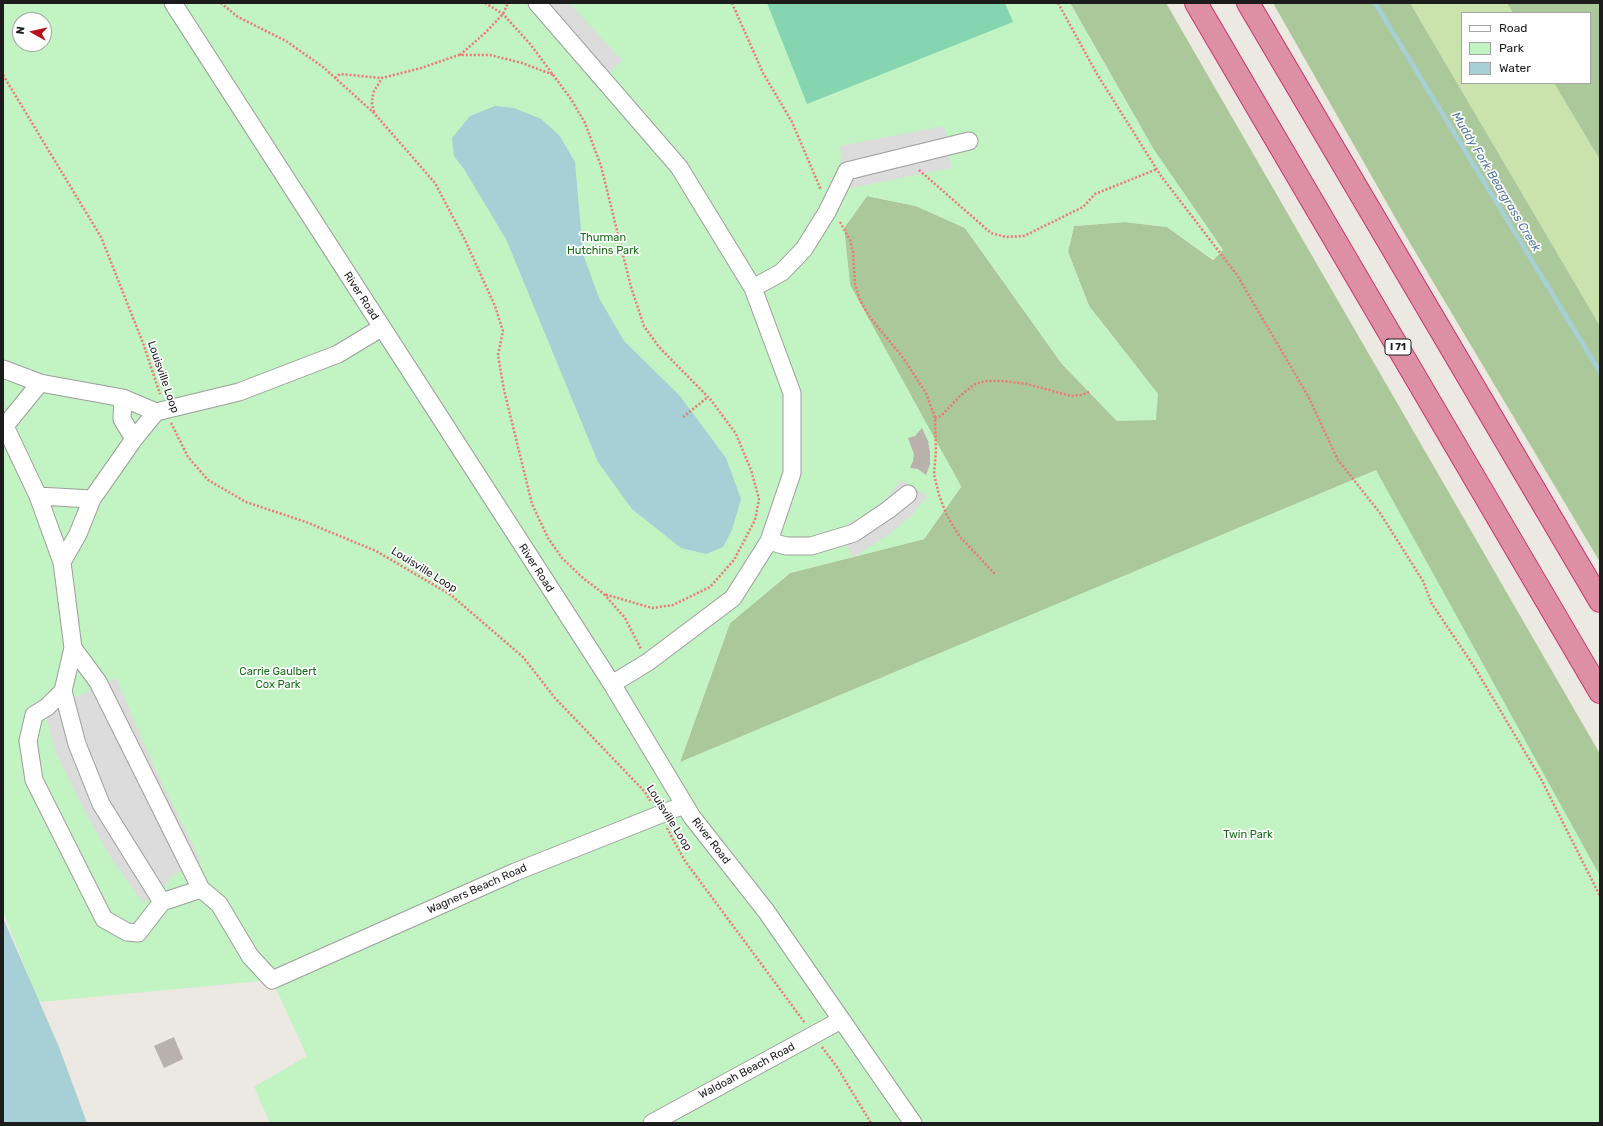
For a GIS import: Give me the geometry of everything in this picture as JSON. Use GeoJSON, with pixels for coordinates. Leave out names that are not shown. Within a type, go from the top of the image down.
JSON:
{"type":"FeatureCollection","features":[{"type":"Feature","properties":{"kind":"highway","name":"I 71"},"geometry":{"type":"LineString","coordinates":[[1196,3],[1600,692]]}},
{"type":"Feature","properties":{"kind":"highway"},"geometry":{"type":"LineString","coordinates":[[1248,3],[1600,601]]}},
{"type":"Feature","properties":{"kind":"street","name":"River Road"},"geometry":{"type":"LineString","coordinates":[[173,3],[381,328],[612,684],[684,805],[766,911],[913,1123]]}},
{"type":"Feature","properties":{"kind":"street"},"geometry":{"type":"LineString","coordinates":[[537,3],[680,167],[753,288],[792,393],[792,473],[769,541],[733,598],[648,662],[612,684]]}},
{"type":"Feature","properties":{"kind":"street"},"geometry":{"type":"LineString","coordinates":[[753,288],[782,272],[804,249],[830,206],[847,171],[969,141]]}},
{"type":"Feature","properties":{"kind":"street"},"geometry":{"type":"LineString","coordinates":[[3,369],[40,383],[123,398],[160,410],[239,392],[338,354],[381,328]]}},
{"type":"Feature","properties":{"kind":"street"},"geometry":{"type":"LineString","coordinates":[[40,383],[4,424],[38,496],[62,562],[73,648],[63,691],[77,744],[101,804],[162,902]]}},
{"type":"Feature","properties":{"kind":"street"},"geometry":{"type":"LineString","coordinates":[[123,398],[122,419],[134,439]]}},
{"type":"Feature","properties":{"kind":"street"},"geometry":{"type":"LineString","coordinates":[[62,562],[78,534],[92,499],[134,439],[160,410]]}},
{"type":"Feature","properties":{"kind":"street"},"geometry":{"type":"LineString","coordinates":[[769,541],[786,546],[811,546],[854,533],[888,510],[908,494]]}},
{"type":"Feature","properties":{"kind":"street"},"geometry":{"type":"LineString","coordinates":[[38,496],[92,499]]}},
{"type":"Feature","properties":{"kind":"street"},"geometry":{"type":"LineString","coordinates":[[63,691],[47,707],[34,715],[28,741],[34,780],[104,919],[127,932],[138,933],[162,902],[201,889],[98,682],[73,648]]}},
{"type":"Feature","properties":{"kind":"street","name":"Wagners Beach Road"},"geometry":{"type":"LineString","coordinates":[[201,889],[219,904],[250,956],[272,980],[515,872],[684,805]]}},
{"type":"Feature","properties":{"kind":"street","name":"Waldoah Beach Road"},"geometry":{"type":"LineString","coordinates":[[652,1123],[841,1020]]}},
{"type":"Feature","properties":{"kind":"path"},"geometry":{"type":"LineString","coordinates":[[221,3],[238,18],[286,41],[323,67],[374,113],[434,183],[465,240],[496,306],[503,331],[498,355],[504,390],[532,504],[548,538],[562,558],[583,578],[604,594],[625,618],[648,662]]}},
{"type":"Feature","properties":{"kind":"path"},"geometry":{"type":"LineString","coordinates":[[484,3],[503,14],[531,45],[571,99],[585,123],[601,166],[631,287],[644,326],[659,347],[708,397],[736,434],[751,470],[759,498],[755,520],[734,560],[710,587],[673,604],[652,608],[604,594]]}},
{"type":"Feature","properties":{"kind":"path"},"geometry":{"type":"LineString","coordinates":[[459,56],[485,33],[503,14],[508,3]]}},
{"type":"Feature","properties":{"kind":"path"},"geometry":{"type":"LineString","coordinates":[[732,3],[739,22],[763,73],[792,122],[817,183],[850,240],[853,252],[855,284],[860,300],[869,316],[904,359],[926,393],[935,418],[936,451],[934,474],[939,495],[947,516],[960,537],[996,575]]}},
{"type":"Feature","properties":{"kind":"path"},"geometry":{"type":"LineString","coordinates":[[1058,3],[1098,74],[1157,169],[1237,275],[1308,396],[1338,460],[1380,513],[1422,581],[1432,604],[1475,668],[1541,779],[1600,896]]}},
{"type":"Feature","properties":{"kind":"path"},"geometry":{"type":"LineString","coordinates":[[335,78],[340,74],[382,78],[459,56],[490,55],[522,63],[554,76]]}},
{"type":"Feature","properties":{"kind":"path","name":"Louisville Loop"},"geometry":{"type":"LineString","coordinates":[[3,75],[101,237],[143,343],[160,410],[188,457],[208,480],[246,502],[306,522],[376,551],[451,595],[522,657],[555,698],[646,792],[685,861],[837,1067],[871,1123]]}},
{"type":"Feature","properties":{"kind":"path"},"geometry":{"type":"LineString","coordinates":[[374,113],[372,104],[374,93],[382,78]]}},
{"type":"Feature","properties":{"kind":"path"},"geometry":{"type":"LineString","coordinates":[[905,157],[991,233],[1006,237],[1024,236],[1083,207],[1095,194],[1157,169]]}},
{"type":"Feature","properties":{"kind":"path"},"geometry":{"type":"LineString","coordinates":[[935,418],[941,416],[960,396],[975,384],[987,381],[1027,384],[1071,396],[1081,395],[1088,392]]}},
{"type":"Feature","properties":{"kind":"path"},"geometry":{"type":"LineString","coordinates":[[683,418],[708,397]]}},
{"type":"Feature","properties":{"kind":"green space"},"geometry":{"type":"Polygon","coordinates":[[[3,3],[1070,3],[1154,150],[1223,250],[1213,260],[1167,227],[1125,222],[1074,226],[1068,252],[1089,306],[1158,394],[1156,420],[1117,421],[1062,364],[965,228],[916,206],[867,196],[844,228],[850,285],[961,486],[924,539],[790,573],[730,623],[680,762],[1376,470],[1600,876],[1600,1123],[270,1123],[254,1087],[307,1056],[272,980],[39,1002],[3,912],[3,3]]]}},
{"type":"Feature","properties":{"kind":"green space"},"geometry":{"type":"Polygon","coordinates":[[[767,3],[1005,3],[1013,22],[807,104],[767,3]]]}},
{"type":"Feature","properties":{"kind":"green space","name":"Twin Park"},"geometry":{"type":"Polygon","coordinates":[[[1070,3],[1166,3],[1600,754],[1600,1123],[680,762],[730,623],[790,573],[924,539],[961,487],[850,285],[844,228],[867,196],[916,206],[965,228],[1062,364],[1117,421],[1158,394],[1089,306],[1068,252],[1074,226],[1125,222],[1167,227],[1213,260],[1223,250],[1154,150],[1070,3]]]}},
{"type":"Feature","properties":{"kind":"green space"},"geometry":{"type":"Polygon","coordinates":[[[1273,3],[1410,3],[1600,326],[1600,562],[1404,233],[1273,3]]]}},
{"type":"Feature","properties":{"kind":"green space"},"geometry":{"type":"Polygon","coordinates":[[[1410,3],[1507,3],[1512,12],[1461,12],[1461,84],[1555,84],[1600,160],[1600,326],[1410,3]]]}},
{"type":"Feature","properties":{"kind":"green space"},"geometry":{"type":"Polygon","coordinates":[[[1507,3],[1600,3],[1600,160],[1555,84],[1591,84],[1591,12],[1512,12],[1507,3]]]}},
{"type":"Feature","properties":{"kind":"shaded area"},"geometry":{"type":"Polygon","coordinates":[[[530,3],[569,3],[622,60],[600,83],[530,3]]]}},
{"type":"Feature","properties":{"kind":"shaded area"},"geometry":{"type":"Polygon","coordinates":[[[944,126],[951,168],[845,189],[840,146],[944,126]]]}},
{"type":"Feature","properties":{"kind":"shaded area"},"geometry":{"type":"Polygon","coordinates":[[[902,480],[927,496],[912,515],[888,535],[852,558],[841,528],[863,516],[886,499],[902,480]]]}},
{"type":"Feature","properties":{"kind":"shaded area"},"geometry":{"type":"Polygon","coordinates":[[[116,678],[157,773],[201,861],[173,875],[163,888],[143,903],[111,858],[85,812],[56,753],[42,701],[79,696],[116,678]]]}},
{"type":"Feature","properties":{"kind":"water"},"geometry":{"type":"Polygon","coordinates":[[[495,106],[514,108],[541,119],[559,135],[575,162],[583,254],[599,298],[624,341],[680,396],[726,458],[741,499],[732,530],[723,547],[706,554],[681,548],[632,509],[598,462],[506,239],[464,169],[454,156],[452,138],[470,116],[495,106]]]}},
{"type":"Feature","properties":{"kind":"water"},"geometry":{"type":"Polygon","coordinates":[[[3,918],[59,1047],[87,1123],[3,1123],[3,918]]]}},
{"type":"Feature","properties":{"kind":"building"},"geometry":{"type":"Polygon","coordinates":[[[922,428],[928,441],[930,453],[930,464],[926,475],[918,469],[910,468],[914,454],[908,438],[915,436],[922,428]]]}},
{"type":"Feature","properties":{"kind":"building"},"geometry":{"type":"Polygon","coordinates":[[[174,1037],[183,1059],[164,1068],[154,1046],[174,1037]]]}},
{"type":"Feature","properties":{"kind":"waterway","name":"Muddy Fork Beargrass Creek"},"geometry":{"type":"LineString","coordinates":[[1375,3],[1600,372]]}},
{"type":"Feature","properties":{"kind":"park label","name":"Thurman Hutchins Park"},"geometry":{"type":"Point","coordinates":[603,244]}},
{"type":"Feature","properties":{"kind":"park label","name":"Carrie Gaulbert Cox Park"},"geometry":{"type":"Point","coordinates":[278,678]}}]}
